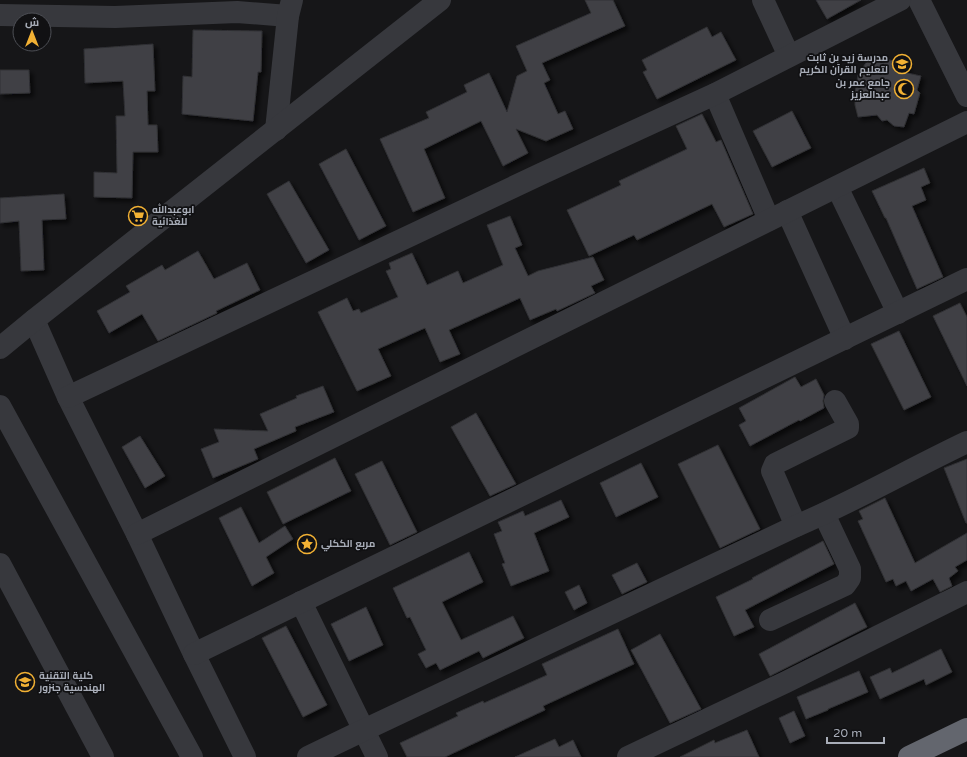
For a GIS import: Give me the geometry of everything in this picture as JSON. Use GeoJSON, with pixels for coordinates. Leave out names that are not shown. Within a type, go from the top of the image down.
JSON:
{"type":"FeatureCollection","features":[{"type":"Feature","properties":{"kind":"highway"},"geometry":{"type":"LineString","coordinates":[[909,757],[967,729]]}},
{"type":"Feature","properties":{"kind":"street"},"geometry":{"type":"LineString","coordinates":[[0,348],[440,0]]}},
{"type":"Feature","properties":{"kind":"street"},"geometry":{"type":"LineString","coordinates":[[763,0],[789,56]]}},
{"type":"Feature","properties":{"kind":"street"},"geometry":{"type":"LineString","coordinates":[[68,397],[715,94],[900,0]]}},
{"type":"Feature","properties":{"kind":"street"},"geometry":{"type":"LineString","coordinates":[[919,0],[967,96]]}},
{"type":"Feature","properties":{"kind":"street"},"geometry":{"type":"LineString","coordinates":[[0,15],[115,17],[237,12],[290,8],[276,130]]}},
{"type":"Feature","properties":{"kind":"street"},"geometry":{"type":"LineString","coordinates":[[715,94],[778,216],[845,338]]}},
{"type":"Feature","properties":{"kind":"street"},"geometry":{"type":"LineString","coordinates":[[138,534],[967,122]]}},
{"type":"Feature","properties":{"kind":"street"},"geometry":{"type":"LineString","coordinates":[[837,187],[898,313]]}},
{"type":"Feature","properties":{"kind":"street"},"geometry":{"type":"LineString","coordinates":[[194,654],[967,280]]}},
{"type":"Feature","properties":{"kind":"street"},"geometry":{"type":"LineString","coordinates":[[34,320],[68,397],[138,534],[194,654],[245,757]]}},
{"type":"Feature","properties":{"kind":"street"},"geometry":{"type":"LineString","coordinates":[[796,526],[772,471],[775,464],[848,428],[848,424],[836,401]]}},
{"type":"Feature","properties":{"kind":"street"},"geometry":{"type":"LineString","coordinates":[[0,406],[192,757]]}},
{"type":"Feature","properties":{"kind":"street"},"geometry":{"type":"LineString","coordinates":[[308,757],[824,514],[926,461],[967,442]]}},
{"type":"Feature","properties":{"kind":"street"},"geometry":{"type":"LineString","coordinates":[[770,620],[845,585],[850,578],[850,569],[824,514]]}},
{"type":"Feature","properties":{"kind":"street"},"geometry":{"type":"LineString","coordinates":[[0,564],[103,757]]}},
{"type":"Feature","properties":{"kind":"street"},"geometry":{"type":"LineString","coordinates":[[628,757],[967,592]]}},
{"type":"Feature","properties":{"kind":"street"},"geometry":{"type":"LineString","coordinates":[[301,602],[377,757]]}},
{"type":"Feature","properties":{"kind":"building"},"geometry":{"type":"Polygon","coordinates":[[[585,0],[613,0],[625,26],[542,63],[550,80],[544,83],[558,114],[565,111],[573,129],[546,141],[516,129],[528,153],[503,166],[481,121],[424,149],[445,198],[413,212],[380,139],[429,118],[426,112],[467,92],[464,85],[489,73],[507,112],[517,76],[527,71],[516,46],[591,13],[585,0]]]}},
{"type":"Feature","properties":{"kind":"building"},"geometry":{"type":"Polygon","coordinates":[[[816,0],[861,0],[827,19],[816,0]]]}},
{"type":"Feature","properties":{"kind":"building"},"geometry":{"type":"Polygon","coordinates":[[[707,27],[712,37],[721,32],[736,60],[657,99],[643,72],[647,70],[642,60],[707,27]]]}},
{"type":"Feature","properties":{"kind":"building"},"geometry":{"type":"Polygon","coordinates":[[[193,30],[262,31],[261,72],[258,72],[253,121],[182,114],[183,76],[192,77],[193,30]]]}},
{"type":"Feature","properties":{"kind":"building"},"geometry":{"type":"Polygon","coordinates":[[[153,44],[155,91],[147,91],[148,125],[157,125],[158,152],[133,152],[132,198],[94,197],[94,172],[117,173],[116,116],[125,116],[123,81],[85,83],[84,49],[153,44]]]}},
{"type":"Feature","properties":{"kind":"building"},"geometry":{"type":"Polygon","coordinates":[[[869,58],[884,63],[886,59],[908,65],[907,73],[921,76],[917,90],[920,93],[914,114],[909,113],[904,127],[894,126],[887,120],[882,121],[877,115],[858,117],[855,105],[855,92],[858,75],[869,58]]]}},
{"type":"Feature","properties":{"kind":"building"},"geometry":{"type":"Polygon","coordinates":[[[0,70],[29,70],[30,93],[0,94],[0,70]]]}},
{"type":"Feature","properties":{"kind":"building"},"geometry":{"type":"Polygon","coordinates":[[[792,111],[811,148],[772,167],[753,131],[792,111]]]}},
{"type":"Feature","properties":{"kind":"building"},"geometry":{"type":"Polygon","coordinates":[[[702,114],[716,142],[721,140],[753,214],[724,227],[712,204],[637,240],[634,235],[589,256],[567,210],[621,185],[619,181],[687,149],[676,126],[702,114]]]}},
{"type":"Feature","properties":{"kind":"building"},"geometry":{"type":"Polygon","coordinates":[[[346,149],[386,226],[359,240],[319,164],[346,149]]]}},
{"type":"Feature","properties":{"kind":"building"},"geometry":{"type":"Polygon","coordinates":[[[924,168],[930,183],[921,187],[926,200],[912,206],[943,277],[917,289],[886,218],[872,191],[924,168]]]}},
{"type":"Feature","properties":{"kind":"building"},"geometry":{"type":"Polygon","coordinates":[[[289,181],[329,250],[306,263],[267,194],[289,181]]]}},
{"type":"Feature","properties":{"kind":"building"},"geometry":{"type":"Polygon","coordinates":[[[64,194],[66,219],[42,220],[44,270],[21,271],[19,221],[0,223],[0,198],[64,194]]]}},
{"type":"Feature","properties":{"kind":"building"},"geometry":{"type":"Polygon","coordinates":[[[510,216],[522,245],[515,248],[528,276],[538,271],[593,257],[604,280],[591,286],[595,293],[557,311],[556,309],[530,320],[520,298],[449,330],[460,354],[440,362],[425,328],[378,349],[391,376],[357,391],[318,312],[347,298],[353,311],[359,309],[361,313],[398,297],[386,271],[391,269],[389,263],[412,253],[427,285],[458,271],[463,283],[503,265],[487,225],[510,216]]]}},
{"type":"Feature","properties":{"kind":"building"},"geometry":{"type":"Polygon","coordinates":[[[198,251],[214,279],[247,263],[260,290],[216,311],[217,313],[158,341],[142,314],[109,333],[97,311],[130,292],[126,286],[162,265],[165,270],[198,251]]]}},
{"type":"Feature","properties":{"kind":"building"},"geometry":{"type":"Polygon","coordinates":[[[960,303],[967,317],[967,386],[933,316],[960,303]]]}},
{"type":"Feature","properties":{"kind":"building"},"geometry":{"type":"Polygon","coordinates":[[[899,331],[931,397],[904,410],[871,344],[899,331]]]}},
{"type":"Feature","properties":{"kind":"building"},"geometry":{"type":"Polygon","coordinates":[[[795,377],[801,387],[816,379],[824,395],[824,408],[750,446],[739,425],[746,421],[739,408],[795,377]]]}},
{"type":"Feature","properties":{"kind":"building"},"geometry":{"type":"Polygon","coordinates":[[[323,386],[334,412],[295,427],[296,431],[254,449],[258,459],[213,478],[201,449],[219,442],[214,429],[268,431],[260,414],[297,398],[296,396],[323,386]]]}},
{"type":"Feature","properties":{"kind":"building"},"geometry":{"type":"Polygon","coordinates":[[[476,413],[516,484],[490,496],[451,427],[476,413]]]}},
{"type":"Feature","properties":{"kind":"building"},"geometry":{"type":"Polygon","coordinates":[[[140,436],[165,476],[145,488],[122,447],[140,436]]]}},
{"type":"Feature","properties":{"kind":"building"},"geometry":{"type":"Polygon","coordinates":[[[718,445],[760,529],[720,548],[678,464],[718,445]]]}},
{"type":"Feature","properties":{"kind":"building"},"geometry":{"type":"Polygon","coordinates":[[[335,458],[351,491],[283,524],[267,492],[335,458]]]}},
{"type":"Feature","properties":{"kind":"building"},"geometry":{"type":"Polygon","coordinates":[[[967,459],[967,523],[966,523],[944,468],[967,459]]]}},
{"type":"Feature","properties":{"kind":"building"},"geometry":{"type":"Polygon","coordinates":[[[382,461],[417,532],[390,545],[355,474],[382,461]]]}},
{"type":"Feature","properties":{"kind":"building"},"geometry":{"type":"Polygon","coordinates":[[[641,463],[658,497],[616,517],[600,483],[641,463]]]}},
{"type":"Feature","properties":{"kind":"building"},"geometry":{"type":"Polygon","coordinates":[[[885,498],[915,563],[967,533],[967,560],[955,567],[958,571],[949,578],[952,586],[940,592],[933,579],[911,591],[906,581],[896,586],[893,579],[886,582],[858,521],[863,519],[859,511],[885,498]]]}},
{"type":"Feature","properties":{"kind":"building"},"geometry":{"type":"Polygon","coordinates":[[[561,500],[569,517],[534,533],[549,571],[511,586],[502,564],[505,563],[494,534],[502,531],[498,522],[523,511],[525,516],[561,500]]]}},
{"type":"Feature","properties":{"kind":"building"},"geometry":{"type":"Polygon","coordinates":[[[241,507],[259,543],[285,526],[293,539],[266,557],[274,573],[252,586],[219,518],[241,507]]]}},
{"type":"Feature","properties":{"kind":"building"},"geometry":{"type":"Polygon","coordinates":[[[823,541],[834,564],[745,610],[754,627],[734,636],[716,597],[753,579],[752,578],[823,541]]]}},
{"type":"Feature","properties":{"kind":"building"},"geometry":{"type":"Polygon","coordinates":[[[469,552],[483,582],[442,602],[461,640],[513,616],[524,638],[483,658],[479,651],[440,670],[436,663],[426,668],[418,654],[426,650],[410,617],[407,618],[393,588],[469,552]]]}},
{"type":"Feature","properties":{"kind":"building"},"geometry":{"type":"Polygon","coordinates":[[[637,563],[647,582],[622,594],[612,575],[637,563]]]}},
{"type":"Feature","properties":{"kind":"building"},"geometry":{"type":"Polygon","coordinates":[[[579,585],[587,603],[574,610],[565,592],[579,585]]]}},
{"type":"Feature","properties":{"kind":"building"},"geometry":{"type":"Polygon","coordinates":[[[855,603],[867,627],[770,676],[759,654],[855,603]]]}},
{"type":"Feature","properties":{"kind":"building"},"geometry":{"type":"Polygon","coordinates":[[[366,607],[383,645],[349,661],[331,624],[366,607]]]}},
{"type":"Feature","properties":{"kind":"building"},"geometry":{"type":"Polygon","coordinates":[[[286,626],[327,705],[303,717],[262,638],[286,626]]]}},
{"type":"Feature","properties":{"kind":"building"},"geometry":{"type":"Polygon","coordinates":[[[618,629],[634,664],[543,706],[545,710],[445,757],[407,757],[400,743],[458,716],[456,713],[483,701],[484,703],[547,675],[542,664],[618,629]]]}},
{"type":"Feature","properties":{"kind":"building"},"geometry":{"type":"Polygon","coordinates":[[[660,634],[701,709],[670,723],[631,650],[660,634]]]}},
{"type":"Feature","properties":{"kind":"building"},"geometry":{"type":"Polygon","coordinates":[[[941,649],[952,672],[926,685],[924,679],[880,699],[870,677],[890,668],[892,673],[941,649]]]}},
{"type":"Feature","properties":{"kind":"building"},"geometry":{"type":"Polygon","coordinates":[[[859,671],[868,692],[806,719],[797,697],[859,671]]]}},
{"type":"Feature","properties":{"kind":"building"},"geometry":{"type":"Polygon","coordinates":[[[794,711],[805,736],[790,743],[779,718],[794,711]]]}},
{"type":"Feature","properties":{"kind":"building"},"geometry":{"type":"Polygon","coordinates":[[[747,730],[759,757],[680,757],[714,740],[715,743],[747,730]]]}},
{"type":"Feature","properties":{"kind":"building"},"geometry":{"type":"Polygon","coordinates":[[[555,739],[559,747],[573,740],[581,757],[515,757],[555,739]]]}},
{"type":"Feature","properties":{"kind":"place","name":"مدرسة زيد بن ثابت لتعليم القرآن الكريم"},"geometry":{"type":"Point","coordinates":[902,64]}},
{"type":"Feature","properties":{"kind":"place","name":"جامع عمر بن عبدالعزيز"},"geometry":{"type":"Point","coordinates":[904,89]}},
{"type":"Feature","properties":{"kind":"place","name":"ابوعبدالله للغذائية"},"geometry":{"type":"Point","coordinates":[138,216]}},
{"type":"Feature","properties":{"kind":"place","name":"مربع الككلي"},"geometry":{"type":"Point","coordinates":[307,544]}},
{"type":"Feature","properties":{"kind":"place","name":"كلية التقنية الهندسية جنزور"},"geometry":{"type":"Point","coordinates":[25,682]}}]}
